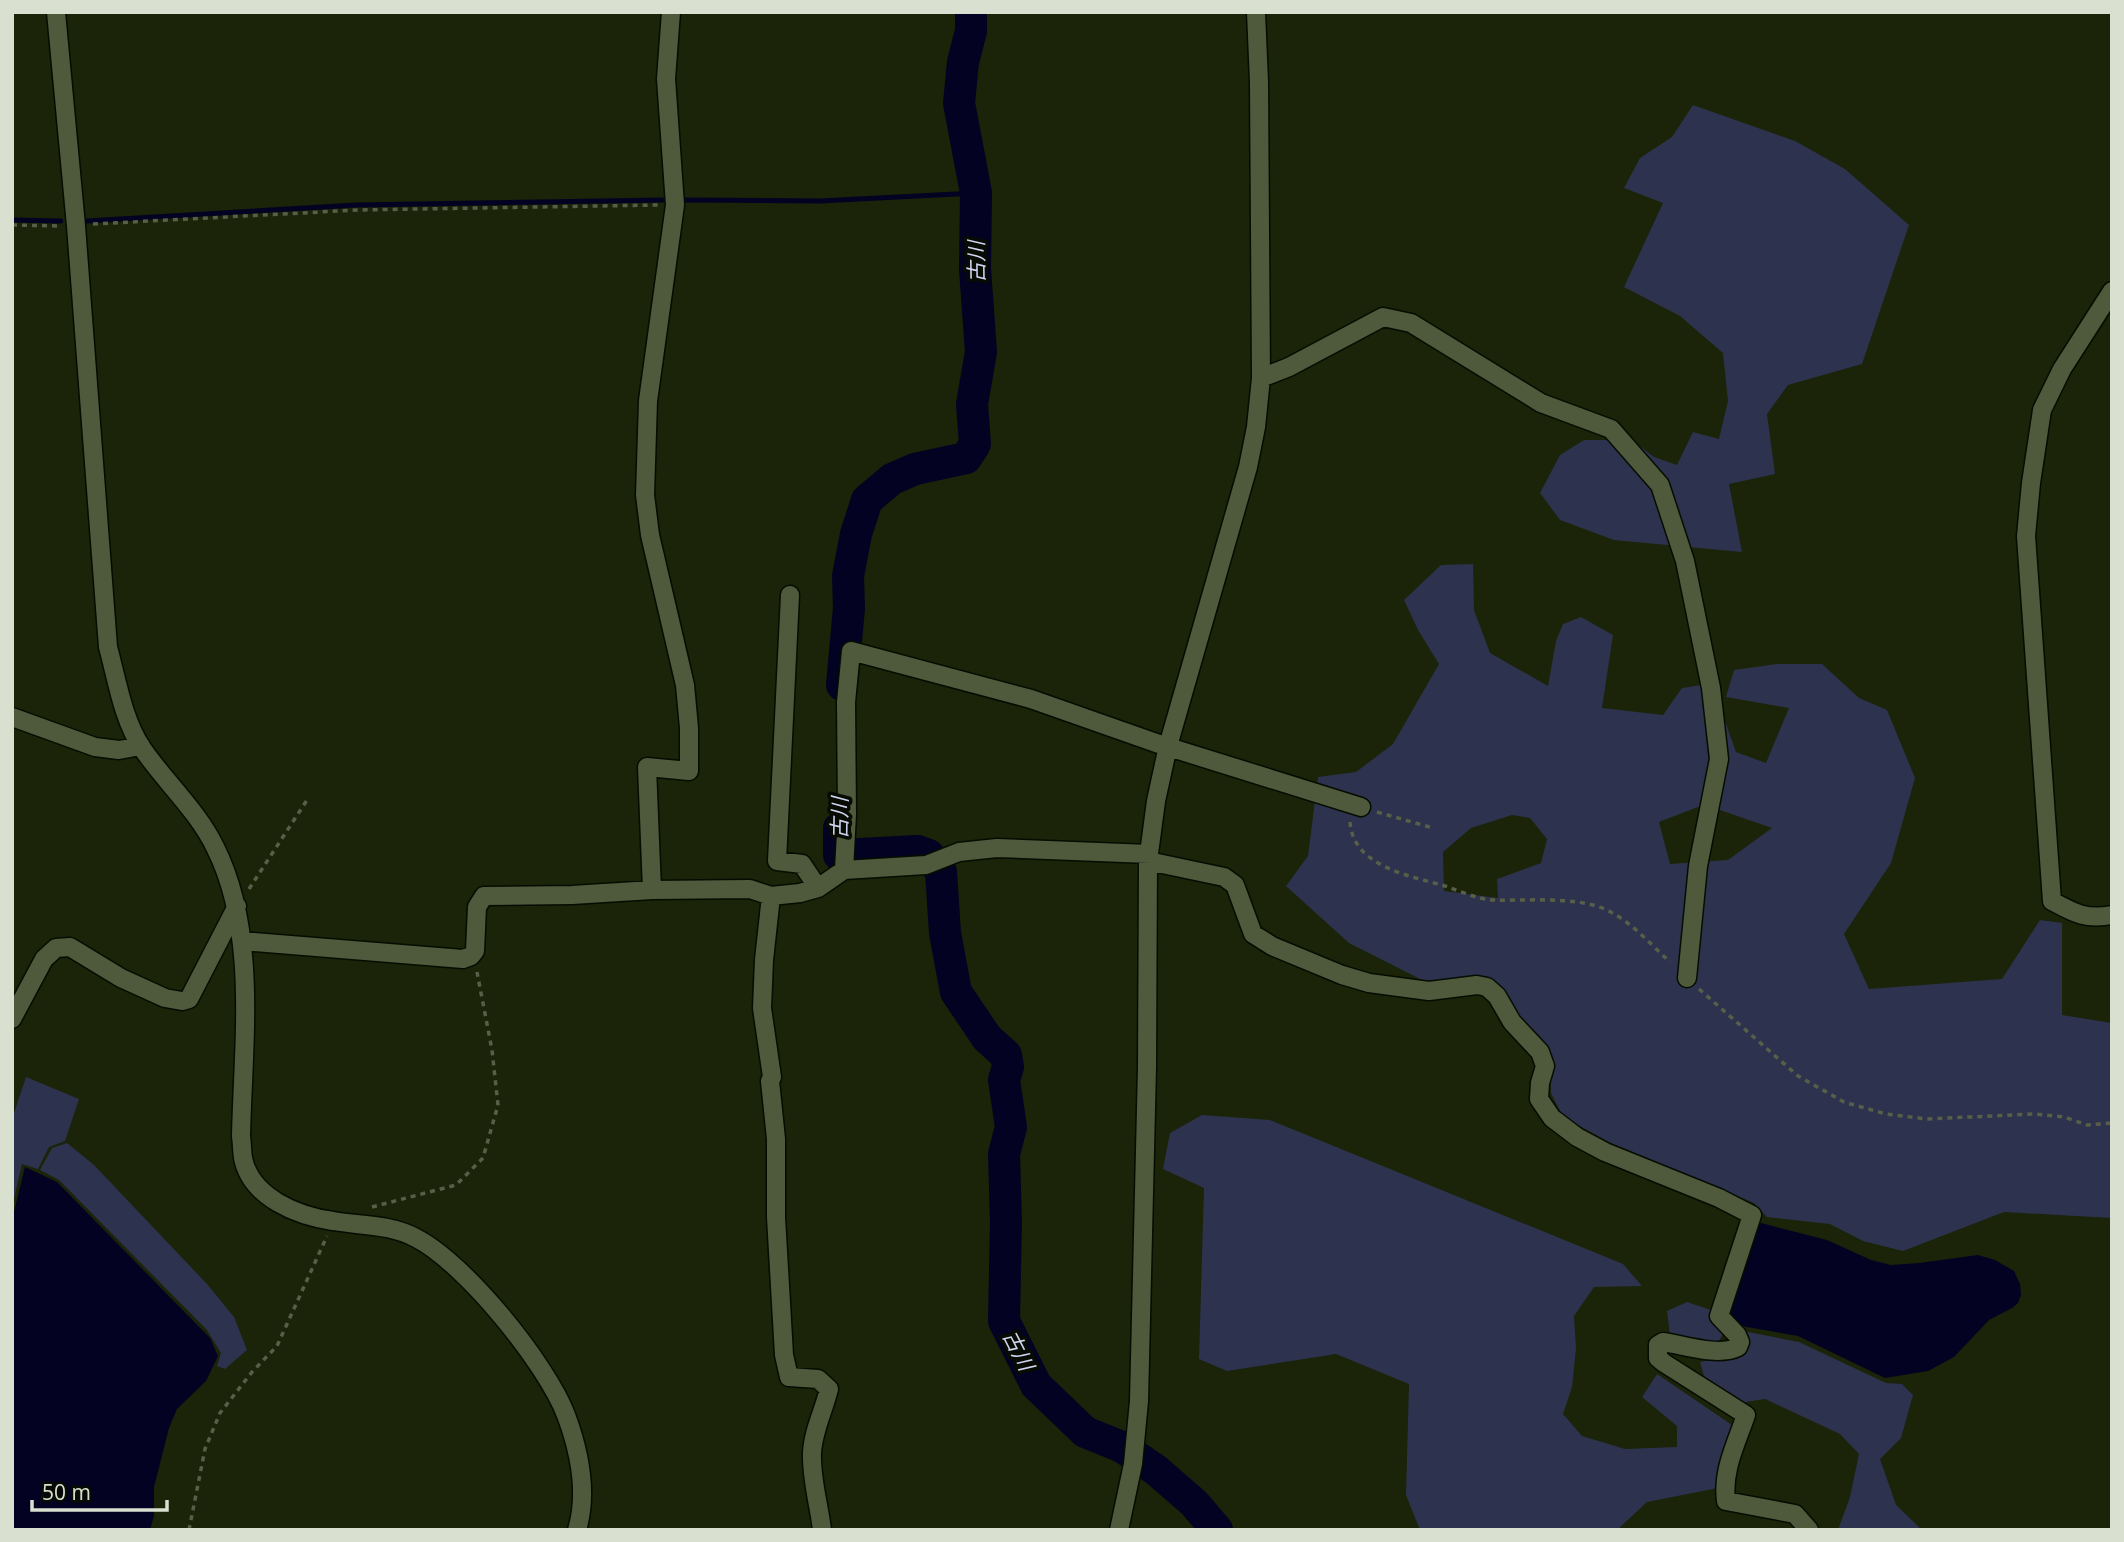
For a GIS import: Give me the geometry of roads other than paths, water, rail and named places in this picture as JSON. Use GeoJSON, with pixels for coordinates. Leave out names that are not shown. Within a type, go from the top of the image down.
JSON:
{"type":"FeatureCollection","features":[{"type":"Feature","properties":{"kind":"street"},"geometry":{"type":"LineString","coordinates":[[56,12],[76,226],[108,647],[119,688],[141,746],[215,846],[237,906],[244,981],[241,1136],[243,1159],[258,1186],[274,1200],[304,1215],[334,1222],[398,1229],[420,1239],[461,1272],[501,1315],[541,1370],[565,1412],[581,1474],[580,1518],[577,1530]]}},
{"type":"Feature","properties":{"kind":"street"},"geometry":{"type":"LineString","coordinates":[[652,890],[647,767],[689,771],[685,685],[650,535],[645,495],[648,401],[675,205],[666,79],[671,12]]}},
{"type":"Feature","properties":{"kind":"street"},"geometry":{"type":"LineString","coordinates":[[1119,1530],[1134,1456],[1139,1401],[1149,858],[1156,801],[1168,746],[1248,467],[1256,427],[1261,378],[1256,12]]}},
{"type":"Feature","properties":{"kind":"street"},"geometry":{"type":"LineString","coordinates":[[2112,291],[2062,369],[2042,410],[2037,430],[2026,536],[2052,901],[2079,915],[2112,915]]}},
{"type":"Feature","properties":{"kind":"street"},"geometry":{"type":"LineString","coordinates":[[1261,378],[1289,367],[1383,317],[1411,323],[1541,403],[1611,429],[1660,485],[1685,561],[1711,688],[1719,759],[1698,866],[1687,978]]}},
{"type":"Feature","properties":{"kind":"street"},"geometry":{"type":"LineString","coordinates":[[790,595],[777,861],[802,864],[818,888]]}},
{"type":"Feature","properties":{"kind":"street"},"geometry":{"type":"LineString","coordinates":[[242,942],[463,959],[475,951],[477,907],[484,896],[750,889],[771,896],[818,888],[844,859],[846,702],[851,651],[1031,699],[1357,806]]}},
{"type":"Feature","properties":{"kind":"street"},"geometry":{"type":"LineString","coordinates":[[12,717],[94,747],[119,750],[141,746]]}},
{"type":"Feature","properties":{"kind":"street"},"geometry":{"type":"LineString","coordinates":[[844,859],[933,862],[959,852],[997,848],[1149,858],[1224,877],[1235,885],[1253,934],[1272,946],[1342,975],[1368,983],[1429,991],[1477,985],[1487,987],[1497,996],[1512,1022],[1540,1052],[1545,1066],[1539,1083],[1539,1099],[1552,1118],[1577,1137],[1605,1152],[1719,1198],[1752,1215],[1719,1316],[1737,1335],[1740,1342],[1738,1347],[1732,1350],[1714,1350],[1663,1342],[1658,1345],[1656,1351],[1658,1358],[1664,1363],[1746,1415],[1728,1464],[1724,1485],[1726,1501],[1795,1514],[1809,1530]]}},
{"type":"Feature","properties":{"kind":"street"},"geometry":{"type":"LineString","coordinates":[[771,896],[762,1008],[772,1077],[770,1081],[776,1139],[776,1217],[784,1355],[789,1377],[818,1379],[829,1389],[812,1453],[813,1478],[822,1530]]}},
{"type":"Feature","properties":{"kind":"street"},"geometry":{"type":"LineString","coordinates":[[12,1019],[44,959],[56,948],[70,947],[121,978],[165,998],[182,1001],[189,999],[237,906]]}},
{"type":"Feature","properties":{"kind":"waterway","name":"古川"},"geometry":{"type":"LineString","coordinates":[[842,685],[849,608],[848,576],[856,534],[867,500],[892,479],[915,469],[966,458],[975,444],[972,404],[981,352],[975,269],[976,193],[959,103],[963,62],[971,31],[971,12]]}},
{"type":"Feature","properties":{"kind":"waterway"},"geometry":{"type":"LineString","coordinates":[[678,200],[820,201],[976,193]]}},
{"type":"Feature","properties":{"kind":"waterway"},"geometry":{"type":"LineString","coordinates":[[87,221],[356,205],[664,200]]}},
{"type":"Feature","properties":{"kind":"waterway"},"geometry":{"type":"LineString","coordinates":[[12,220],[61,221]]}},
{"type":"Feature","properties":{"kind":"waterway","name":"古川"},"geometry":{"type":"LineString","coordinates":[[839,828],[839,855],[918,851],[929,855],[941,872],[945,933],[956,992],[987,1038],[1006,1055],[1008,1067],[1004,1080],[1011,1127],[1004,1154],[1004,1321],[1036,1385],[1085,1432],[1122,1447],[1156,1470],[1194,1503],[1217,1530]]}}]}
